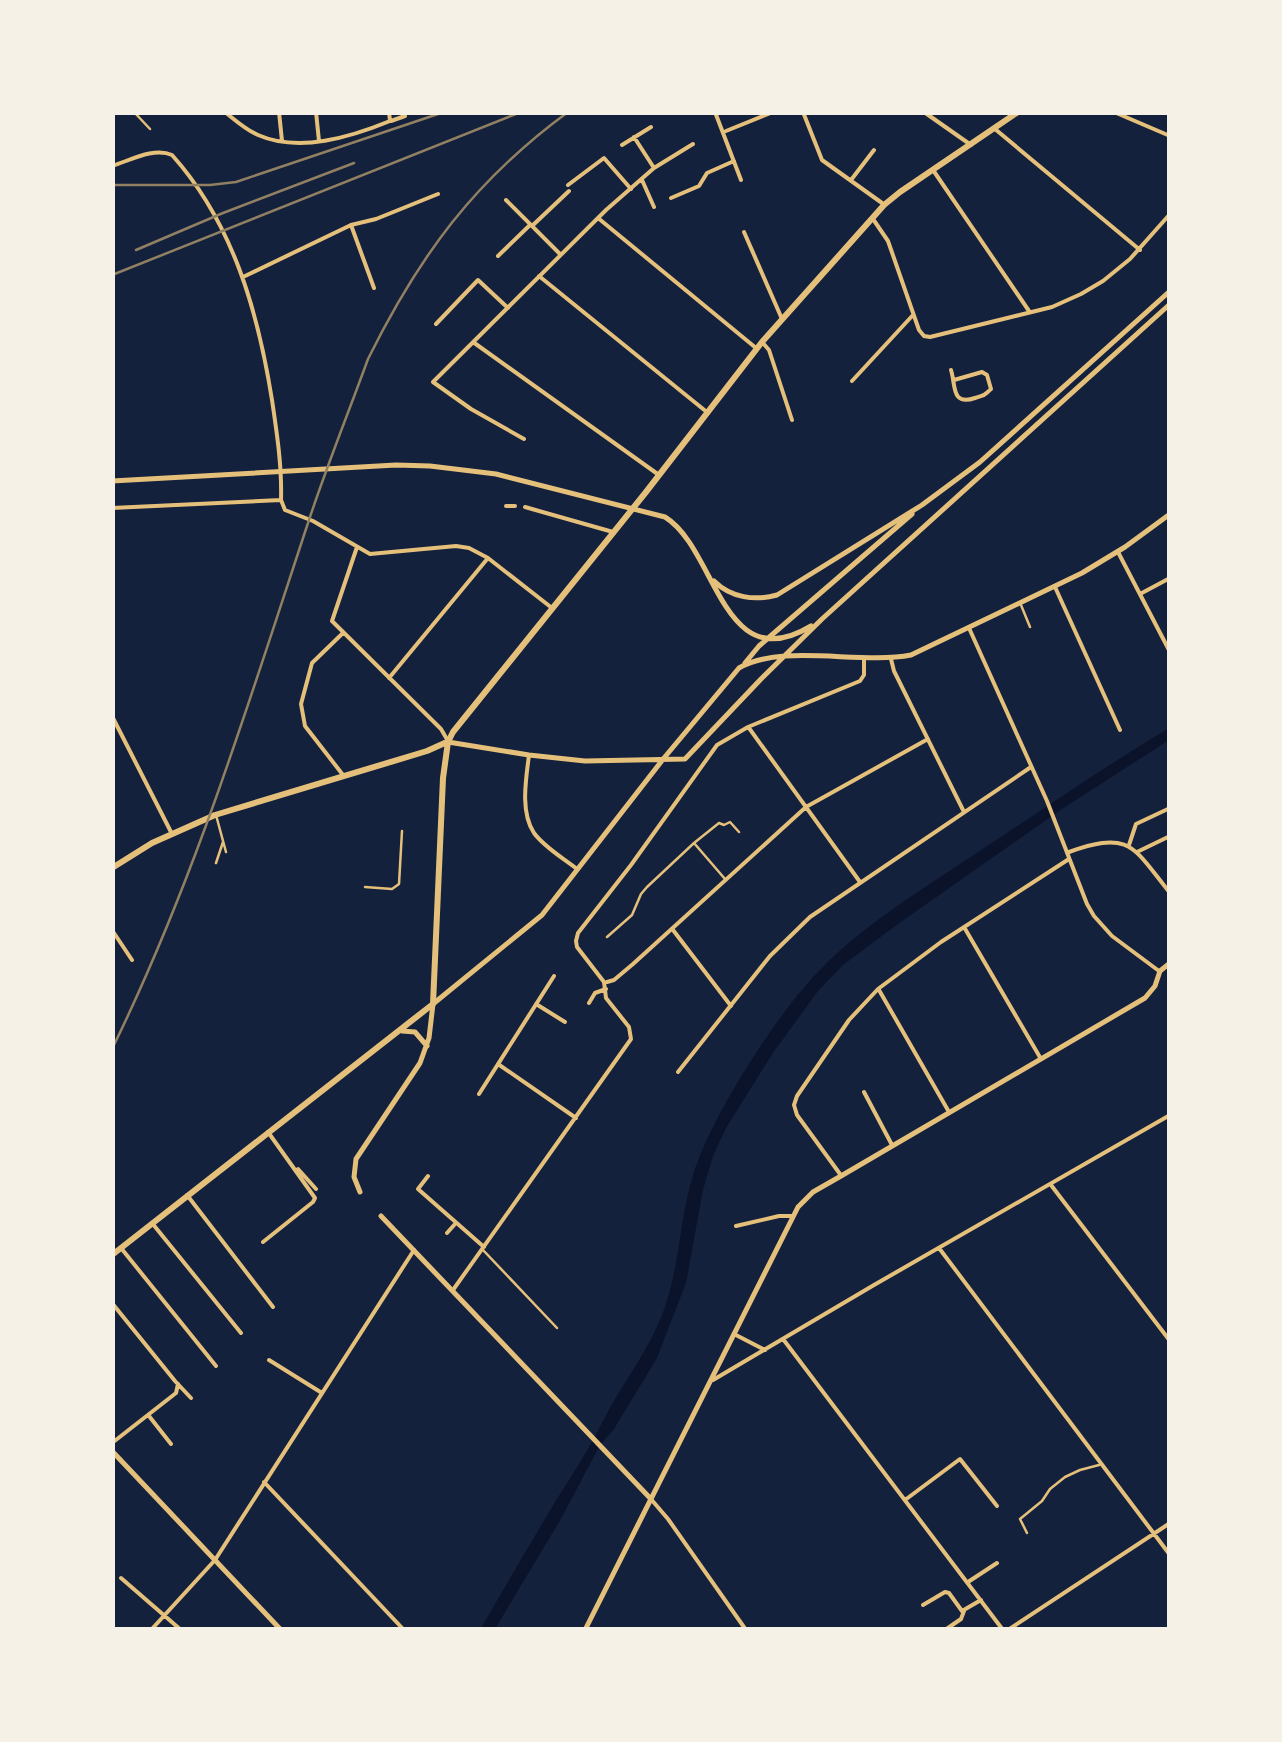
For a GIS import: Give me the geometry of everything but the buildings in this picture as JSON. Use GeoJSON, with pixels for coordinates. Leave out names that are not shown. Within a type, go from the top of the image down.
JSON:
{"type":"FeatureCollection","features":[{"type":"Feature","properties":{"kind":"main road"},"geometry":{"type":"LineString","coordinates":[[112,1255],[433,1004],[448,742],[760,345],[884,206],[1018,112]]}},
{"type":"Feature","properties":{"kind":"main road"},"geometry":{"type":"LineString","coordinates":[[112,868],[172,833],[216,815],[448,742]]}},
{"type":"Feature","properties":{"kind":"street"},"geometry":{"type":"LineString","coordinates":[[225,112],[255,134],[282,142],[320,141],[405,116]]}},
{"type":"Feature","properties":{"kind":"street"},"geometry":{"type":"LineString","coordinates":[[279,112],[282,142]]}},
{"type":"Feature","properties":{"kind":"street"},"geometry":{"type":"LineString","coordinates":[[316,112],[320,141]]}},
{"type":"Feature","properties":{"kind":"street"},"geometry":{"type":"LineString","coordinates":[[389,112],[390,121]]}},
{"type":"Feature","properties":{"kind":"street"},"geometry":{"type":"LineString","coordinates":[[714,112],[741,180]]}},
{"type":"Feature","properties":{"kind":"street"},"geometry":{"type":"LineString","coordinates":[[724,132],[773,112]]}},
{"type":"Feature","properties":{"kind":"street"},"geometry":{"type":"LineString","coordinates":[[803,112],[822,160],[884,206]]}},
{"type":"Feature","properties":{"kind":"street"},"geometry":{"type":"LineString","coordinates":[[924,112],[971,145]]}},
{"type":"Feature","properties":{"kind":"street"},"geometry":{"type":"LineString","coordinates":[[1114,112],[1170,136]]}},
{"type":"Feature","properties":{"kind":"street"},"geometry":{"type":"LineString","coordinates":[[622,145],[651,127]]}},
{"type":"Feature","properties":{"kind":"street"},"geometry":{"type":"LineString","coordinates":[[996,128],[1140,250]]}},
{"type":"Feature","properties":{"kind":"street"},"geometry":{"type":"LineString","coordinates":[[634,138],[654,168]]}},
{"type":"Feature","properties":{"kind":"street"},"geometry":{"type":"LineString","coordinates":[[524,439],[434,382],[598,218],[654,168],[692,144]]}},
{"type":"Feature","properties":{"kind":"street"},"geometry":{"type":"LineString","coordinates":[[850,180],[874,150]]}},
{"type":"Feature","properties":{"kind":"street"},"geometry":{"type":"LineString","coordinates":[[112,166],[158,152],[172,154],[226,236],[261,336],[284,510],[313,521],[370,554],[469,548],[488,558],[552,608]]}},
{"type":"Feature","properties":{"kind":"street"},"geometry":{"type":"LineString","coordinates":[[498,256],[604,158],[631,190]]}},
{"type":"Feature","properties":{"kind":"street"},"geometry":{"type":"LineString","coordinates":[[671,198],[701,184],[707,173],[734,161]]}},
{"type":"Feature","properties":{"kind":"street"},"geometry":{"type":"LineString","coordinates":[[932,170],[1030,312]]}},
{"type":"Feature","properties":{"kind":"street"},"geometry":{"type":"LineString","coordinates":[[642,180],[654,207]]}},
{"type":"Feature","properties":{"kind":"street"},"geometry":{"type":"LineString","coordinates":[[243,277],[351,224],[438,194]]}},
{"type":"Feature","properties":{"kind":"street"},"geometry":{"type":"LineString","coordinates":[[506,200],[560,254]]}},
{"type":"Feature","properties":{"kind":"street"},"geometry":{"type":"LineString","coordinates":[[873,219],[888,241],[922,335],[935,336],[1056,305],[1086,292],[1140,250],[1170,214]]}},
{"type":"Feature","properties":{"kind":"street"},"geometry":{"type":"LineString","coordinates":[[598,218],[769,350],[792,420]]}},
{"type":"Feature","properties":{"kind":"street"},"geometry":{"type":"LineString","coordinates":[[351,224],[374,288]]}},
{"type":"Feature","properties":{"kind":"street"},"geometry":{"type":"LineString","coordinates":[[744,232],[782,319]]}},
{"type":"Feature","properties":{"kind":"street"},"geometry":{"type":"LineString","coordinates":[[538,276],[708,413]]}},
{"type":"Feature","properties":{"kind":"street"},"geometry":{"type":"LineString","coordinates":[[436,324],[478,280],[508,308]]}},
{"type":"Feature","properties":{"kind":"street"},"geometry":{"type":"LineString","coordinates":[[360,1192],[354,1173],[358,1154],[409,1080],[427,1046],[433,1004],[536,920],[758,646],[922,505],[993,452],[1170,291]]}},
{"type":"Feature","properties":{"kind":"street"},"geometry":{"type":"LineString","coordinates":[[357,547],[332,620],[441,728],[448,742],[607,762],[664,758],[675,761],[688,757],[761,678],[822,620],[1170,304]]}},
{"type":"Feature","properties":{"kind":"street"},"geometry":{"type":"LineString","coordinates":[[852,380],[913,315]]}},
{"type":"Feature","properties":{"kind":"street"},"geometry":{"type":"LineString","coordinates":[[473,342],[660,475]]}},
{"type":"Feature","properties":{"kind":"street"},"geometry":{"type":"LineString","coordinates":[[951,370],[957,396],[963,401],[988,394],[991,389],[984,372],[954,380]]}},
{"type":"Feature","properties":{"kind":"street"},"geometry":{"type":"LineString","coordinates":[[112,480],[396,466],[465,469],[522,480],[665,516],[689,538],[727,612],[754,634],[788,637],[822,620]]}},
{"type":"Feature","properties":{"kind":"street"},"geometry":{"type":"LineString","coordinates":[[112,508],[280,500]]}},
{"type":"Feature","properties":{"kind":"street"},"geometry":{"type":"LineString","coordinates":[[709,575],[718,586],[735,594],[770,597],[922,505]]}},
{"type":"Feature","properties":{"kind":"street"},"geometry":{"type":"LineString","coordinates":[[506,506],[514,506]]}},
{"type":"Feature","properties":{"kind":"street"},"geometry":{"type":"LineString","coordinates":[[525,507],[613,532]]}},
{"type":"Feature","properties":{"kind":"street"},"geometry":{"type":"LineString","coordinates":[[744,666],[758,660],[891,658],[911,654],[1020,604],[1118,552],[1170,514]]}},
{"type":"Feature","properties":{"kind":"street"},"geometry":{"type":"LineString","coordinates":[[1118,552],[1170,652]]}},
{"type":"Feature","properties":{"kind":"street"},"geometry":{"type":"LineString","coordinates":[[389,678],[488,558]]}},
{"type":"Feature","properties":{"kind":"street"},"geometry":{"type":"LineString","coordinates":[[1140,594],[1170,578]]}},
{"type":"Feature","properties":{"kind":"street"},"geometry":{"type":"LineString","coordinates":[[1055,586],[1120,730]]}},
{"type":"Feature","properties":{"kind":"street"},"geometry":{"type":"LineString","coordinates":[[969,628],[1094,916],[1122,944],[1160,971]]}},
{"type":"Feature","properties":{"kind":"street"},"geometry":{"type":"LineString","coordinates":[[342,775],[305,726],[301,700],[312,663],[344,632]]}},
{"type":"Feature","properties":{"kind":"street"},"geometry":{"type":"LineString","coordinates":[[891,658],[964,812]]}},
{"type":"Feature","properties":{"kind":"street"},"geometry":{"type":"LineString","coordinates":[[453,1290],[630,1039],[631,1029],[606,998],[605,985],[580,955],[576,945],[578,933],[717,745],[748,727],[860,681],[864,659]]}},
{"type":"Feature","properties":{"kind":"street"},"geometry":{"type":"LineString","coordinates":[[112,716],[172,833]]}},
{"type":"Feature","properties":{"kind":"street"},"geometry":{"type":"LineString","coordinates":[[748,727],[860,882]]}},
{"type":"Feature","properties":{"kind":"street"},"geometry":{"type":"LineString","coordinates":[[589,1003],[595,993],[672,930],[806,808],[928,740]]}},
{"type":"Feature","properties":{"kind":"street"},"geometry":{"type":"LineString","coordinates":[[529,755],[526,800],[532,830],[578,870]]}},
{"type":"Feature","properties":{"kind":"street"},"geometry":{"type":"LineString","coordinates":[[678,1072],[780,945],[810,917],[1032,767]]}},
{"type":"Feature","properties":{"kind":"street"},"geometry":{"type":"LineString","coordinates":[[1129,844],[1136,824],[1170,808]]}},
{"type":"Feature","properties":{"kind":"street"},"geometry":{"type":"LineString","coordinates":[[1137,852],[1170,836]]}},
{"type":"Feature","properties":{"kind":"street"},"geometry":{"type":"LineString","coordinates":[[841,1176],[797,1115],[794,1105],[844,1027],[878,989],[1068,855],[1102,842],[1129,844],[1170,893]]}},
{"type":"Feature","properties":{"kind":"street"},"geometry":{"type":"LineString","coordinates":[[964,926],[1041,1059]]}},
{"type":"Feature","properties":{"kind":"street"},"geometry":{"type":"LineString","coordinates":[[112,930],[132,960]]}},
{"type":"Feature","properties":{"kind":"street"},"geometry":{"type":"LineString","coordinates":[[672,930],[731,1006]]}},
{"type":"Feature","properties":{"kind":"street"},"geometry":{"type":"LineString","coordinates":[[585,1630],[792,1216],[804,1200],[1145,998],[1160,971],[1170,962]]}},
{"type":"Feature","properties":{"kind":"street"},"geometry":{"type":"LineString","coordinates":[[479,1094],[554,976]]}},
{"type":"Feature","properties":{"kind":"street"},"geometry":{"type":"LineString","coordinates":[[547,988],[554,992]]}},
{"type":"Feature","properties":{"kind":"street"},"geometry":{"type":"LineString","coordinates":[[878,989],[950,1112]]}},
{"type":"Feature","properties":{"kind":"street"},"geometry":{"type":"LineString","coordinates":[[536,1004],[564,1022]]}},
{"type":"Feature","properties":{"kind":"street"},"geometry":{"type":"LineString","coordinates":[[395,1033],[415,1032],[427,1046]]}},
{"type":"Feature","properties":{"kind":"street"},"geometry":{"type":"LineString","coordinates":[[498,1064],[576,1118]]}},
{"type":"Feature","properties":{"kind":"street"},"geometry":{"type":"LineString","coordinates":[[864,1092],[892,1146]]}},
{"type":"Feature","properties":{"kind":"street"},"geometry":{"type":"LineString","coordinates":[[709,1383],[1166,1119]]}},
{"type":"Feature","properties":{"kind":"street"},"geometry":{"type":"LineString","coordinates":[[263,1242],[314,1200],[268,1132]]}},
{"type":"Feature","properties":{"kind":"street"},"geometry":{"type":"LineString","coordinates":[[294,1167],[316,1189]]}},
{"type":"Feature","properties":{"kind":"street"},"geometry":{"type":"LineString","coordinates":[[428,1176],[418,1189],[483,1248]]}},
{"type":"Feature","properties":{"kind":"street"},"geometry":{"type":"LineString","coordinates":[[1051,1185],[1170,1341]]}},
{"type":"Feature","properties":{"kind":"street"},"geometry":{"type":"LineString","coordinates":[[188,1196],[273,1307]]}},
{"type":"Feature","properties":{"kind":"street"},"geometry":{"type":"LineString","coordinates":[[381,1216],[668,1518],[746,1630]]}},
{"type":"Feature","properties":{"kind":"street"},"geometry":{"type":"LineString","coordinates":[[736,1226],[792,1216]]}},
{"type":"Feature","properties":{"kind":"street"},"geometry":{"type":"LineString","coordinates":[[152,1223],[241,1333]]}},
{"type":"Feature","properties":{"kind":"street"},"geometry":{"type":"LineString","coordinates":[[447,1233],[455,1224]]}},
{"type":"Feature","properties":{"kind":"street"},"geometry":{"type":"LineString","coordinates":[[122,1248],[216,1366]]}},
{"type":"Feature","properties":{"kind":"street"},"geometry":{"type":"LineString","coordinates":[[939,1248],[1170,1555]]}},
{"type":"Feature","properties":{"kind":"street"},"geometry":{"type":"LineString","coordinates":[[151,1630],[215,1560],[414,1250]]}},
{"type":"Feature","properties":{"kind":"street"},"geometry":{"type":"LineString","coordinates":[[112,1303],[192,1398]]}},
{"type":"Feature","properties":{"kind":"street"},"geometry":{"type":"LineString","coordinates":[[734,1334],[765,1350]]}},
{"type":"Feature","properties":{"kind":"street"},"geometry":{"type":"LineString","coordinates":[[783,1339],[1006,1630],[1170,1523]]}},
{"type":"Feature","properties":{"kind":"street"},"geometry":{"type":"LineString","coordinates":[[269,1360],[322,1393]]}},
{"type":"Feature","properties":{"kind":"street"},"geometry":{"type":"LineString","coordinates":[[718,1364],[733,1368]]}},
{"type":"Feature","properties":{"kind":"street"},"geometry":{"type":"LineString","coordinates":[[178,1384],[176,1393],[112,1447],[281,1630]]}},
{"type":"Feature","properties":{"kind":"street"},"geometry":{"type":"LineString","coordinates":[[148,1415],[172,1444]]}},
{"type":"Feature","properties":{"kind":"street"},"geometry":{"type":"LineString","coordinates":[[953,1450],[997,1506]]}},
{"type":"Feature","properties":{"kind":"street"},"geometry":{"type":"LineString","coordinates":[[905,1500],[960,1459]]}},
{"type":"Feature","properties":{"kind":"street"},"geometry":{"type":"LineString","coordinates":[[264,1482],[404,1630]]}},
{"type":"Feature","properties":{"kind":"street"},"geometry":{"type":"LineString","coordinates":[[968,1582],[997,1563]]}},
{"type":"Feature","properties":{"kind":"street"},"geometry":{"type":"LineString","coordinates":[[122,1578],[180,1630]]}},
{"type":"Feature","properties":{"kind":"street"},"geometry":{"type":"LineString","coordinates":[[923,1606],[946,1592],[964,1611]]}},
{"type":"Feature","properties":{"kind":"street"},"geometry":{"type":"LineString","coordinates":[[946,1630],[981,1600]]}},
{"type":"Feature","properties":{"kind":"lane"},"geometry":{"type":"LineString","coordinates":[[134,112],[150,129]]}},
{"type":"Feature","properties":{"kind":"lane"},"geometry":{"type":"LineString","coordinates":[[1020,604],[1030,627]]}},
{"type":"Feature","properties":{"kind":"lane"},"geometry":{"type":"LineString","coordinates":[[216,815],[226,852]]}},
{"type":"Feature","properties":{"kind":"lane"},"geometry":{"type":"LineString","coordinates":[[608,937],[632,914],[651,883],[719,823],[730,822],[739,832]]}},
{"type":"Feature","properties":{"kind":"lane"},"geometry":{"type":"LineString","coordinates":[[365,887],[389,889],[400,884],[402,831]]}},
{"type":"Feature","properties":{"kind":"lane"},"geometry":{"type":"LineString","coordinates":[[216,863],[223,841]]}},
{"type":"Feature","properties":{"kind":"lane"},"geometry":{"type":"LineString","coordinates":[[694,844],[726,880]]}},
{"type":"Feature","properties":{"kind":"lane"},"geometry":{"type":"LineString","coordinates":[[483,1248],[558,1328]]}},
{"type":"Feature","properties":{"kind":"lane"},"geometry":{"type":"LineString","coordinates":[[1027,1533],[1020,1519],[1052,1487],[1073,1472],[1101,1465]]}},
{"type":"Feature","properties":{"kind":"water"},"geometry":{"type":"Polygon","coordinates":[[[1169,728],[1169,740],[1059,811],[898,924],[843,965],[818,991],[773,1053],[713,1156],[686,1283],[657,1358],[600,1445],[495,1629],[480,1630],[653,1335],[671,1286],[688,1193],[702,1152],[745,1070],[798,994],[832,958],[910,897],[1169,728]]]}},
{"type":"Feature","properties":{"kind":"tram line"},"geometry":{"type":"LineString","coordinates":[[112,185],[236,182],[444,112]]}},
{"type":"Feature","properties":{"kind":"railway"},"geometry":{"type":"LineString","coordinates":[[112,275],[521,112]]}},
{"type":"Feature","properties":{"kind":"railway"},"geometry":{"type":"LineString","coordinates":[[112,1049],[195,855],[368,359],[408,287],[452,223],[504,165],[568,112]]}},
{"type":"Feature","properties":{"kind":"railway"},"geometry":{"type":"LineString","coordinates":[[136,250],[354,163]]}}]}
